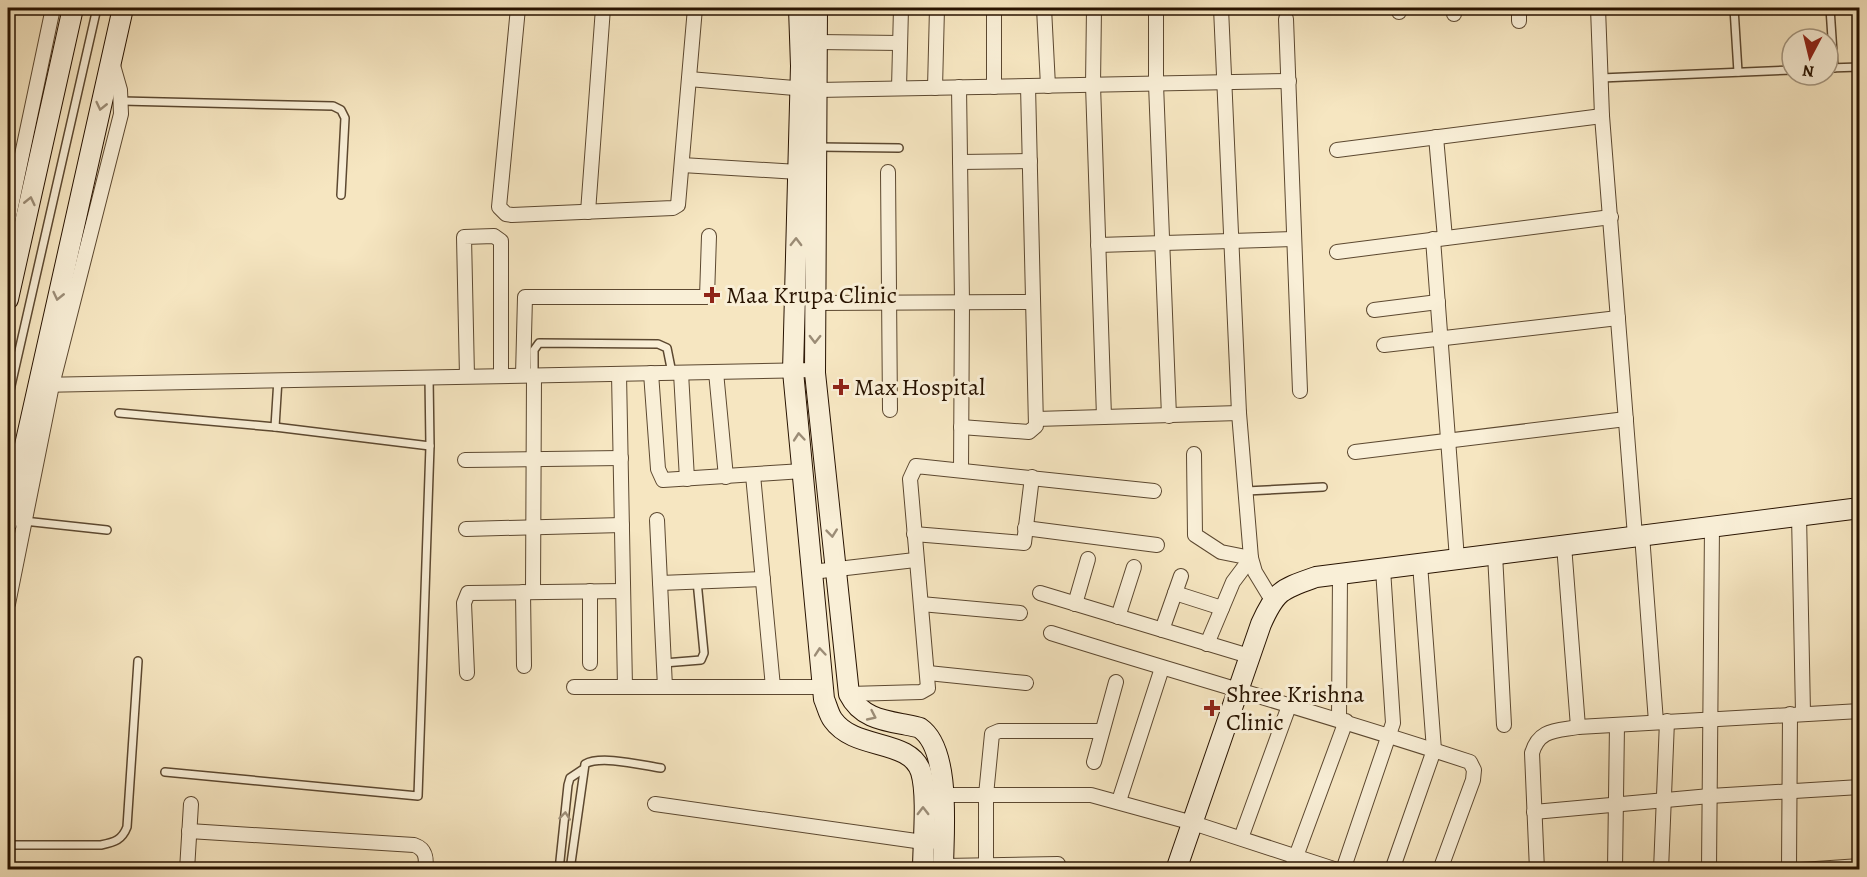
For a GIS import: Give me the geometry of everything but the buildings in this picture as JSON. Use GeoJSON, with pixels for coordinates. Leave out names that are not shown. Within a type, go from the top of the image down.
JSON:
{"type":"FeatureCollection","features":[{"type":"Feature","properties":{"kind":"street"},"geometry":{"type":"LineString","coordinates":[[8,221],[53,8]]}},
{"type":"Feature","properties":{"kind":"street"},"geometry":{"type":"LineString","coordinates":[[8,299],[73,8]]}},
{"type":"Feature","properties":{"kind":"street"},"geometry":{"type":"LineString","coordinates":[[8,604],[16,521],[123,8]]}},
{"type":"Feature","properties":{"kind":"street"},"geometry":{"type":"LineString","coordinates":[[518,8],[500,207],[506,214],[512,215],[673,208],[679,201],[695,8]]}},
{"type":"Feature","properties":{"kind":"street"},"geometry":{"type":"LineString","coordinates":[[588,212],[603,8]]}},
{"type":"Feature","properties":{"kind":"street"},"geometry":{"type":"LineString","coordinates":[[799,8],[817,147],[815,370],[849,694],[855,707],[867,714],[881,720],[919,728],[928,737],[940,764],[943,868],[986,864],[1058,864]]}},
{"type":"Feature","properties":{"kind":"street"},"geometry":{"type":"LineString","coordinates":[[817,8],[818,42],[798,172],[793,371],[824,699],[833,720],[852,738],[902,751],[914,760],[921,773],[923,870]]}},
{"type":"Feature","properties":{"kind":"street"},"geometry":{"type":"LineString","coordinates":[[899,88],[902,8]]}},
{"type":"Feature","properties":{"kind":"street"},"geometry":{"type":"LineString","coordinates":[[935,88],[937,8]]}},
{"type":"Feature","properties":{"kind":"street"},"geometry":{"type":"LineString","coordinates":[[994,8],[994,87]]}},
{"type":"Feature","properties":{"kind":"street"},"geometry":{"type":"LineString","coordinates":[[1044,8],[1048,86]]}},
{"type":"Feature","properties":{"kind":"street"},"geometry":{"type":"LineString","coordinates":[[1094,8],[1094,85],[1104,417]]}},
{"type":"Feature","properties":{"kind":"street"},"geometry":{"type":"LineString","coordinates":[[1156,8],[1156,84],[1169,416]]}},
{"type":"Feature","properties":{"kind":"street"},"geometry":{"type":"LineString","coordinates":[[1221,8],[1222,83],[1239,413],[1251,558],[1255,572],[1272,600]]}},
{"type":"Feature","properties":{"kind":"street"},"geometry":{"type":"LineString","coordinates":[[1598,8],[1602,116],[1626,419],[1662,722],[1664,799],[1661,870]]}},
{"type":"Feature","properties":{"kind":"street"},"geometry":{"type":"LineString","coordinates":[[1286,19],[1300,391]]}},
{"type":"Feature","properties":{"kind":"street"},"geometry":{"type":"LineString","coordinates":[[818,42],[900,43]]}},
{"type":"Feature","properties":{"kind":"street"},"geometry":{"type":"LineString","coordinates":[[45,385],[118,131],[122,101],[112,60]]}},
{"type":"Feature","properties":{"kind":"street"},"geometry":{"type":"LineString","coordinates":[[689,79],[809,89],[1289,81]]}},
{"type":"Feature","properties":{"kind":"street"},"geometry":{"type":"LineString","coordinates":[[961,428],[1029,432],[1036,426],[1028,86]]}},
{"type":"Feature","properties":{"kind":"street"},"geometry":{"type":"LineString","coordinates":[[958,87],[962,302],[961,469]]}},
{"type":"Feature","properties":{"kind":"street"},"geometry":{"type":"LineString","coordinates":[[1337,150],[1602,116]]}},
{"type":"Feature","properties":{"kind":"street"},"geometry":{"type":"LineString","coordinates":[[1436,137],[1438,302],[1457,559]]}},
{"type":"Feature","properties":{"kind":"street"},"geometry":{"type":"LineString","coordinates":[[960,162],[1030,161]]}},
{"type":"Feature","properties":{"kind":"street"},"geometry":{"type":"LineString","coordinates":[[682,165],[798,172]]}},
{"type":"Feature","properties":{"kind":"street"},"geometry":{"type":"LineString","coordinates":[[888,171],[890,410]]}},
{"type":"Feature","properties":{"kind":"street"},"geometry":{"type":"LineString","coordinates":[[1337,252],[1611,217]]}},
{"type":"Feature","properties":{"kind":"street"},"geometry":{"type":"LineString","coordinates":[[467,376],[464,237],[494,236],[501,241],[501,375]]}},
{"type":"Feature","properties":{"kind":"street"},"geometry":{"type":"LineString","coordinates":[[524,666],[533,525],[534,459],[525,297],[707,297],[709,236]]}},
{"type":"Feature","properties":{"kind":"street"},"geometry":{"type":"LineString","coordinates":[[1098,245],[1293,239]]}},
{"type":"Feature","properties":{"kind":"street"},"geometry":{"type":"LineString","coordinates":[[816,303],[1033,302]]}},
{"type":"Feature","properties":{"kind":"street"},"geometry":{"type":"LineString","coordinates":[[1374,310],[1438,302]]}},
{"type":"Feature","properties":{"kind":"street"},"geometry":{"type":"LineString","coordinates":[[1384,345],[1618,318]]}},
{"type":"Feature","properties":{"kind":"street"},"geometry":{"type":"LineString","coordinates":[[45,385],[815,370]]}},
{"type":"Feature","properties":{"kind":"street"},"geometry":{"type":"LineString","coordinates":[[716,372],[726,477]]}},
{"type":"Feature","properties":{"kind":"street"},"geometry":{"type":"LineString","coordinates":[[651,373],[659,477],[670,480],[803,471]]}},
{"type":"Feature","properties":{"kind":"street"},"geometry":{"type":"LineString","coordinates":[[677,373],[687,479]]}},
{"type":"Feature","properties":{"kind":"street"},"geometry":{"type":"LineString","coordinates":[[619,374],[625,687]]}},
{"type":"Feature","properties":{"kind":"street"},"geometry":{"type":"LineString","coordinates":[[1036,419],[1239,413]]}},
{"type":"Feature","properties":{"kind":"street"},"geometry":{"type":"LineString","coordinates":[[1355,452],[1626,419]]}},
{"type":"Feature","properties":{"kind":"street"},"geometry":{"type":"LineString","coordinates":[[1194,454],[1195,535],[1221,552],[1251,558]]}},
{"type":"Feature","properties":{"kind":"street"},"geometry":{"type":"LineString","coordinates":[[465,460],[621,458]]}},
{"type":"Feature","properties":{"kind":"street"},"geometry":{"type":"LineString","coordinates":[[849,694],[921,692],[928,688],[915,560],[912,471],[916,466],[1154,491]]}},
{"type":"Feature","properties":{"kind":"street"},"geometry":{"type":"LineString","coordinates":[[753,476],[773,687]]}},
{"type":"Feature","properties":{"kind":"street"},"geometry":{"type":"LineString","coordinates":[[914,534],[1024,543],[1032,477]]}},
{"type":"Feature","properties":{"kind":"street"},"geometry":{"type":"LineString","coordinates":[[1176,870],[1249,656],[1272,600],[1287,587],[1316,577],[1860,508]]}},
{"type":"Feature","properties":{"kind":"street"},"geometry":{"type":"LineString","coordinates":[[1789,870],[1790,789],[1797,714],[1799,515]]}},
{"type":"Feature","properties":{"kind":"street"},"geometry":{"type":"LineString","coordinates":[[657,520],[665,687]]}},
{"type":"Feature","properties":{"kind":"street"},"geometry":{"type":"LineString","coordinates":[[466,529],[533,525],[622,525]]}},
{"type":"Feature","properties":{"kind":"street"},"geometry":{"type":"LineString","coordinates":[[1709,870],[1712,526]]}},
{"type":"Feature","properties":{"kind":"street"},"geometry":{"type":"LineString","coordinates":[[1025,528],[1158,545]]}},
{"type":"Feature","properties":{"kind":"street"},"geometry":{"type":"LineString","coordinates":[[1564,545],[1578,727]]}},
{"type":"Feature","properties":{"kind":"street"},"geometry":{"type":"LineString","coordinates":[[1495,554],[1504,725]]}},
{"type":"Feature","properties":{"kind":"street"},"geometry":{"type":"LineString","coordinates":[[1207,644],[1233,582],[1251,558]]}},
{"type":"Feature","properties":{"kind":"street"},"geometry":{"type":"LineString","coordinates":[[1075,604],[1088,559]]}},
{"type":"Feature","properties":{"kind":"street"},"geometry":{"type":"LineString","coordinates":[[812,572],[915,560]]}},
{"type":"Feature","properties":{"kind":"street"},"geometry":{"type":"LineString","coordinates":[[1392,870],[1434,750],[1420,564]]}},
{"type":"Feature","properties":{"kind":"street"},"geometry":{"type":"LineString","coordinates":[[1118,617],[1134,567]]}},
{"type":"Feature","properties":{"kind":"street"},"geometry":{"type":"LineString","coordinates":[[1343,870],[1390,736],[1393,716],[1383,569]]}},
{"type":"Feature","properties":{"kind":"street"},"geometry":{"type":"LineString","coordinates":[[1291,870],[1342,720],[1340,574]]}},
{"type":"Feature","properties":{"kind":"street"},"geometry":{"type":"LineString","coordinates":[[1162,630],[1181,576]]}},
{"type":"Feature","properties":{"kind":"street"},"geometry":{"type":"LineString","coordinates":[[660,583],[763,579]]}},
{"type":"Feature","properties":{"kind":"street"},"geometry":{"type":"LineString","coordinates":[[590,591],[590,663]]}},
{"type":"Feature","properties":{"kind":"street"},"geometry":{"type":"LineString","coordinates":[[467,673],[465,597],[472,592],[623,591]]}},
{"type":"Feature","properties":{"kind":"street"},"geometry":{"type":"LineString","coordinates":[[1040,593],[1249,656]]}},
{"type":"Feature","properties":{"kind":"street"},"geometry":{"type":"LineString","coordinates":[[1175,593],[1222,608]]}},
{"type":"Feature","properties":{"kind":"street"},"geometry":{"type":"LineString","coordinates":[[921,604],[1020,613]]}},
{"type":"Feature","properties":{"kind":"street"},"geometry":{"type":"LineString","coordinates":[[1051,633],[1238,691],[1342,720],[1470,762],[1474,770],[1473,780],[1440,870]]}},
{"type":"Feature","properties":{"kind":"street"},"geometry":{"type":"LineString","coordinates":[[1119,801],[1162,668]]}},
{"type":"Feature","properties":{"kind":"street"},"geometry":{"type":"LineString","coordinates":[[928,673],[1026,683]]}},
{"type":"Feature","properties":{"kind":"street"},"geometry":{"type":"LineString","coordinates":[[1094,762],[1116,682]]}},
{"type":"Feature","properties":{"kind":"street"},"geometry":{"type":"LineString","coordinates":[[574,687],[823,687]]}},
{"type":"Feature","properties":{"kind":"street"},"geometry":{"type":"LineString","coordinates":[[1241,838],[1289,706]]}},
{"type":"Feature","properties":{"kind":"street"},"geometry":{"type":"LineString","coordinates":[[1537,870],[1532,753],[1535,741],[1543,735],[1578,727],[1860,711]]}},
{"type":"Feature","properties":{"kind":"street"},"geometry":{"type":"LineString","coordinates":[[1615,870],[1617,725]]}},
{"type":"Feature","properties":{"kind":"street"},"geometry":{"type":"LineString","coordinates":[[986,864],[986,795],[992,734],[999,731],[1102,731]]}},
{"type":"Feature","properties":{"kind":"street"},"geometry":{"type":"LineString","coordinates":[[1534,812],[1790,789],[1860,787]]}},
{"type":"Feature","properties":{"kind":"street"},"geometry":{"type":"LineString","coordinates":[[942,795],[1076,794],[1119,801],[1337,870]]}},
{"type":"Feature","properties":{"kind":"street"},"geometry":{"type":"LineString","coordinates":[[187,870],[191,804]]}},
{"type":"Feature","properties":{"kind":"street"},"geometry":{"type":"LineString","coordinates":[[655,804],[923,842],[943,841]]}},
{"type":"Feature","properties":{"kind":"street"},"geometry":{"type":"LineString","coordinates":[[189,831],[414,845],[421,848],[425,854],[426,870]]}},
{"type":"Feature","properties":{"kind":"street"},"geometry":{"type":"LineString","coordinates":[[1801,870],[1860,866]]}},
{"type":"Feature","properties":{"kind":"lane"},"geometry":{"type":"LineString","coordinates":[[8,399],[97,8]]}},
{"type":"Feature","properties":{"kind":"lane"},"geometry":{"type":"LineString","coordinates":[[1734,8],[1738,72]]}},
{"type":"Feature","properties":{"kind":"lane"},"geometry":{"type":"LineString","coordinates":[[1830,8],[1830,27]]}},
{"type":"Feature","properties":{"kind":"lane"},"geometry":{"type":"LineString","coordinates":[[1840,68],[1860,67]]}},
{"type":"Feature","properties":{"kind":"lane"},"geometry":{"type":"LineString","coordinates":[[1601,78],[1780,70]]}},
{"type":"Feature","properties":{"kind":"lane"},"geometry":{"type":"LineString","coordinates":[[122,101],[333,106],[341,110],[345,118],[341,195]]}},
{"type":"Feature","properties":{"kind":"lane"},"geometry":{"type":"LineString","coordinates":[[817,147],[899,148]]}},
{"type":"Feature","properties":{"kind":"lane"},"geometry":{"type":"LineString","coordinates":[[528,375],[534,350],[539,343],[658,344],[667,348],[677,373]]}},
{"type":"Feature","properties":{"kind":"lane"},"geometry":{"type":"LineString","coordinates":[[165,772],[418,796],[430,446],[429,377]]}},
{"type":"Feature","properties":{"kind":"lane"},"geometry":{"type":"LineString","coordinates":[[274,427],[278,379]]}},
{"type":"Feature","properties":{"kind":"lane"},"geometry":{"type":"LineString","coordinates":[[119,413],[274,427],[430,446]]}},
{"type":"Feature","properties":{"kind":"lane"},"geometry":{"type":"LineString","coordinates":[[1246,491],[1323,487]]}},
{"type":"Feature","properties":{"kind":"lane"},"geometry":{"type":"LineString","coordinates":[[16,521],[107,531]]}},
{"type":"Feature","properties":{"kind":"lane"},"geometry":{"type":"LineString","coordinates":[[664,663],[701,660],[704,653],[697,581]]}},
{"type":"Feature","properties":{"kind":"lane"},"geometry":{"type":"LineString","coordinates":[[8,845],[101,845],[115,842],[123,836],[127,827],[138,661]]}},
{"type":"Feature","properties":{"kind":"lane"},"geometry":{"type":"LineString","coordinates":[[570,870],[582,770],[585,764],[591,761],[661,768]]}},
{"type":"Feature","properties":{"kind":"lane"},"geometry":{"type":"LineString","coordinates":[[559,870],[568,785],[570,778],[582,770]]}},
{"type":"Feature","properties":{"kind":"place","name":"Maa Krupa Clinic"},"geometry":{"type":"Point","coordinates":[712,295]}},
{"type":"Feature","properties":{"kind":"place","name":"Max Hospital"},"geometry":{"type":"Point","coordinates":[841,387]}},
{"type":"Feature","properties":{"kind":"place","name":"Shree Krishna Clinic"},"geometry":{"type":"Point","coordinates":[1212,708]}}]}
